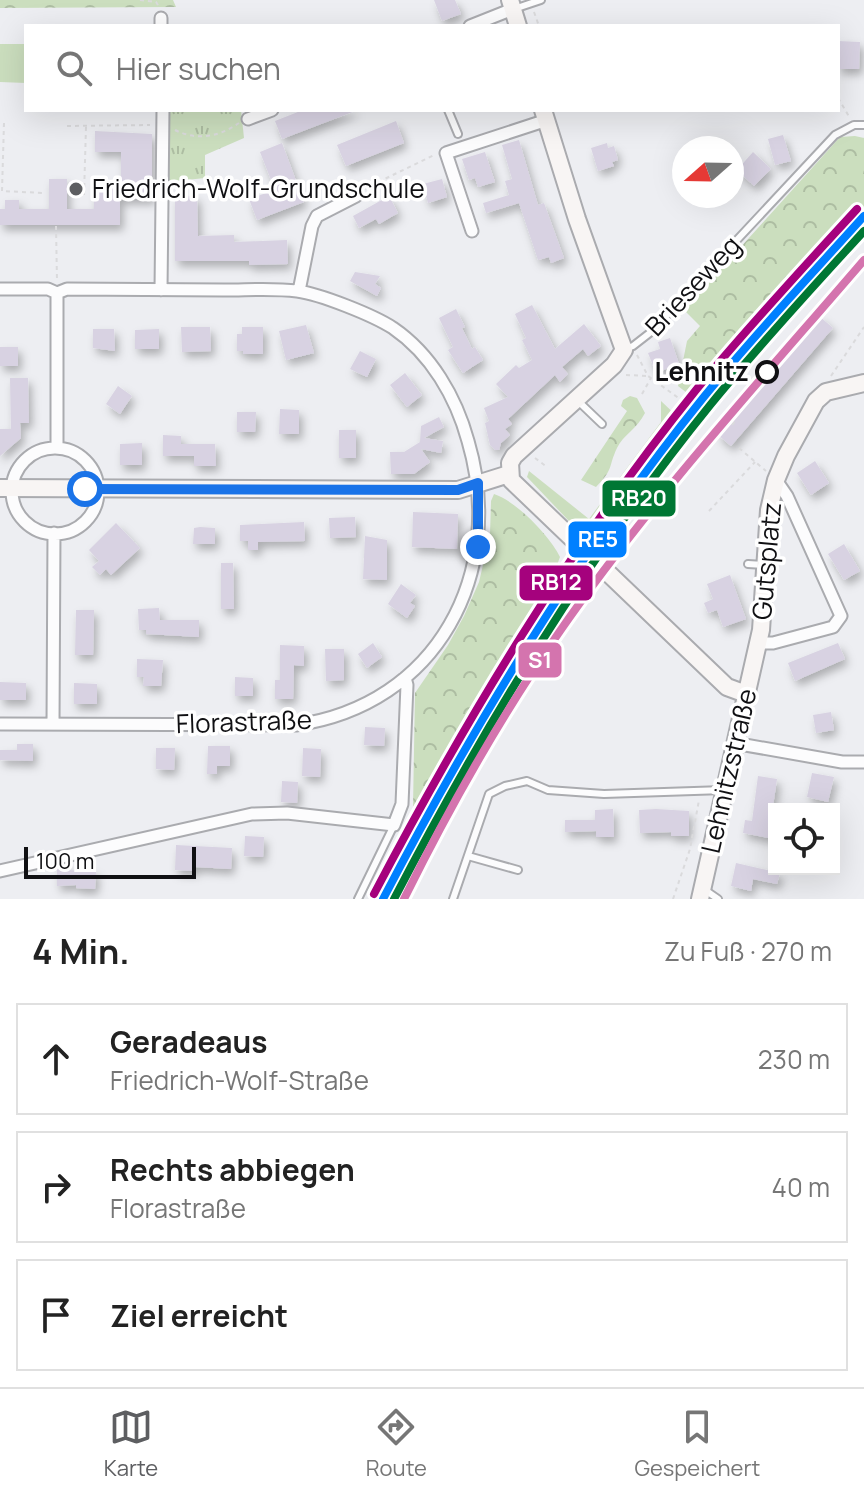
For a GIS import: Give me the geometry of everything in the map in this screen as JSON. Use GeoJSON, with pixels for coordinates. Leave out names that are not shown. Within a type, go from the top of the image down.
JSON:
{"type":"FeatureCollection","features":[{"type":"Feature","properties":{"kind":"main road"},"geometry":{"type":"LineString","coordinates":[[511,5],[517,24]]}},
{"type":"Feature","properties":{"kind":"main road"},"geometry":{"type":"LineString","coordinates":[[545,115],[577,219],[629,348],[514,456],[509,474],[513,485],[727,687],[746,694]]}},
{"type":"Feature","properties":{"kind":"main road"},"geometry":{"type":"LineString","coordinates":[[776,480],[816,401],[826,392],[864,383]]}},
{"type":"Feature","properties":{"kind":"main road"},"geometry":{"type":"LineString","coordinates":[[6,488],[458,490],[509,474]]}},
{"type":"Feature","properties":{"kind":"main road","name":"Gutsplatz"},"geometry":{"type":"LineString","coordinates":[[759,643],[764,614],[769,510],[776,480]]}},
{"type":"Feature","properties":{"kind":"main road","name":"Lehnitzstraße"},"geometry":{"type":"LineString","coordinates":[[701,893],[759,643]]}},
{"type":"Feature","properties":{"kind":"street"},"geometry":{"type":"LineString","coordinates":[[474,24],[511,5]]}},
{"type":"Feature","properties":{"kind":"street"},"geometry":{"type":"LineString","coordinates":[[161,290],[163,112]]}},
{"type":"Feature","properties":{"kind":"street"},"geometry":{"type":"LineString","coordinates":[[248,119],[267,112]]}},
{"type":"Feature","properties":{"kind":"street"},"geometry":{"type":"LineString","coordinates":[[472,231],[446,153],[545,115]]}},
{"type":"Feature","properties":{"kind":"street"},"geometry":{"type":"LineString","coordinates":[[299,291],[312,226],[317,216],[356,196]]}},
{"type":"Feature","properties":{"kind":"street"},"geometry":{"type":"LineString","coordinates":[[57,288],[57,448]]}},
{"type":"Feature","properties":{"kind":"street","name":"Florastraße"},"geometry":{"type":"LineString","coordinates":[[0,289],[299,291],[367,314],[393,328],[418,350],[444,383],[461,416],[478,483],[478,547],[464,598],[444,636],[405,678],[341,715],[296,725],[0,724]]}},
{"type":"Feature","properties":{"kind":"street"},"geometry":{"type":"LineString","coordinates":[[57,448],[85,460],[97,489],[96,500],[85,520],[76,528],[54,533],[38,530],[25,521],[6,488],[26,459],[46,449],[57,448]]}},
{"type":"Feature","properties":{"kind":"street","name":"Gutsplatz"},"geometry":{"type":"LineString","coordinates":[[759,643],[773,643],[833,627],[841,616],[787,496],[776,480]]}},
{"type":"Feature","properties":{"kind":"street"},"geometry":{"type":"LineString","coordinates":[[53,724],[54,533]]}},
{"type":"Feature","properties":{"kind":"street"},"geometry":{"type":"LineString","coordinates":[[0,871],[252,814],[287,813],[394,825],[402,804],[405,678]]}},
{"type":"Feature","properties":{"kind":"street"},"geometry":{"type":"LineString","coordinates":[[734,743],[842,762],[864,762]]}},
{"type":"Feature","properties":{"kind":"lane"},"geometry":{"type":"LineString","coordinates":[[511,5],[541,0]]}},
{"type":"Feature","properties":{"kind":"lane"},"geometry":{"type":"LineString","coordinates":[[449,112],[458,134]]}},
{"type":"Feature","properties":{"kind":"lane"},"geometry":{"type":"LineString","coordinates":[[854,125],[864,125]]}},
{"type":"Feature","properties":{"kind":"lane","name":"Brieseweg"},"geometry":{"type":"LineString","coordinates":[[629,348],[651,332],[835,135],[854,125]]}},
{"type":"Feature","properties":{"kind":"lane"},"geometry":{"type":"LineString","coordinates":[[576,399],[602,424]]}},
{"type":"Feature","properties":{"kind":"lane"},"geometry":{"type":"LineString","coordinates":[[748,564],[766,565]]}},
{"type":"Feature","properties":{"kind":"lane"},"geometry":{"type":"LineString","coordinates":[[453,899],[489,794],[505,786],[527,781],[548,790],[604,794],[724,790]]}},
{"type":"Feature","properties":{"kind":"lane"},"geometry":{"type":"LineString","coordinates":[[358,899],[394,825]]}},
{"type":"Feature","properties":{"kind":"lane"},"geometry":{"type":"LineString","coordinates":[[468,856],[518,870]]}},
{"type":"Feature","properties":{"kind":"lane"},"geometry":{"type":"LineString","coordinates":[[701,893],[718,899]]}},
{"type":"Feature","properties":{"kind":"path"},"geometry":{"type":"LineString","coordinates":[[140,0],[156,2],[160,8],[161,22]]}},
{"type":"Feature","properties":{"kind":"path"},"geometry":{"type":"LineString","coordinates":[[531,3],[538,24]]}},
{"type":"Feature","properties":{"kind":"path"},"geometry":{"type":"LineString","coordinates":[[840,101],[854,125]]}},
{"type":"Feature","properties":{"kind":"path"},"geometry":{"type":"LineString","coordinates":[[67,126],[163,125],[189,137],[225,134],[248,119]]}},
{"type":"Feature","properties":{"kind":"path"},"geometry":{"type":"LineString","coordinates":[[4,123],[1,192],[44,193]]}},
{"type":"Feature","properties":{"kind":"path"},"geometry":{"type":"LineString","coordinates":[[84,195],[86,126]]}},
{"type":"Feature","properties":{"kind":"path"},"geometry":{"type":"LineString","coordinates":[[356,196],[420,160],[446,153]]}},
{"type":"Feature","properties":{"kind":"path"},"geometry":{"type":"LineString","coordinates":[[56,226],[57,288]]}},
{"type":"Feature","properties":{"kind":"path"},"geometry":{"type":"LineString","coordinates":[[826,392],[828,380],[864,327]]}},
{"type":"Feature","properties":{"kind":"path"},"geometry":{"type":"LineString","coordinates":[[629,348],[650,377],[691,407]]}},
{"type":"Feature","properties":{"kind":"path"},"geometry":{"type":"LineString","coordinates":[[621,374],[650,377]]}},
{"type":"Feature","properties":{"kind":"path"},"geometry":{"type":"LineString","coordinates":[[642,394],[650,377]]}},
{"type":"Feature","properties":{"kind":"path"},"geometry":{"type":"LineString","coordinates":[[732,425],[736,420]]}},
{"type":"Feature","properties":{"kind":"path"},"geometry":{"type":"LineString","coordinates":[[739,448],[776,480]]}},
{"type":"Feature","properties":{"kind":"path"},"geometry":{"type":"LineString","coordinates":[[536,459],[547,467]]}},
{"type":"Feature","properties":{"kind":"path"},"geometry":{"type":"LineString","coordinates":[[709,511],[755,462]]}},
{"type":"Feature","properties":{"kind":"path"},"geometry":{"type":"LineString","coordinates":[[673,899],[690,849],[700,791]]}},
{"type":"Feature","properties":{"kind":"green space"},"geometry":{"type":"Polygon","coordinates":[[[0,0],[173,0],[176,7],[0,8],[0,0]]]}},
{"type":"Feature","properties":{"kind":"green space"},"geometry":{"type":"Polygon","coordinates":[[[0,44],[24,44],[24,83],[0,82],[0,44]]]}},
{"type":"Feature","properties":{"kind":"green space"},"geometry":{"type":"Polygon","coordinates":[[[158,112],[241,112],[244,138],[205,155],[205,178],[158,183],[158,112]]]}},
{"type":"Feature","properties":{"kind":"green space"},"geometry":{"type":"Polygon","coordinates":[[[840,137],[864,138],[864,206],[696,400],[678,386],[687,341],[700,326],[684,310],[840,137]]]}},
{"type":"Feature","properties":{"kind":"green space"},"geometry":{"type":"Polygon","coordinates":[[[630,396],[637,398],[645,413],[620,443],[602,481],[596,487],[581,480],[627,411],[621,406],[623,400],[630,396]]]}},
{"type":"Feature","properties":{"kind":"green space"},"geometry":{"type":"Polygon","coordinates":[[[661,401],[680,419],[590,543],[527,477],[529,471],[589,519],[661,422],[661,401]]]}},
{"type":"Feature","properties":{"kind":"green space"},"geometry":{"type":"Polygon","coordinates":[[[494,494],[532,520],[560,557],[534,614],[469,713],[421,803],[413,807],[415,693],[448,645],[479,582],[490,535],[494,494]]]}},
{"type":"Feature","properties":{"kind":"building"},"geometry":{"type":"Polygon","coordinates":[[[434,0],[455,0],[461,14],[442,21],[434,0]]]}},
{"type":"Feature","properties":{"kind":"building"},"geometry":{"type":"Polygon","coordinates":[[[840,41],[860,42],[859,69],[840,69],[840,41]]]}},
{"type":"Feature","properties":{"kind":"building"},"geometry":{"type":"Polygon","coordinates":[[[298,112],[352,112],[282,139],[275,121],[298,112]]]}},
{"type":"Feature","properties":{"kind":"building"},"geometry":{"type":"Polygon","coordinates":[[[396,121],[404,143],[346,166],[337,145],[396,121]]]}},
{"type":"Feature","properties":{"kind":"building"},"geometry":{"type":"Polygon","coordinates":[[[95,131],[152,134],[152,199],[120,199],[120,225],[0,225],[0,209],[5,209],[5,200],[19,200],[19,209],[49,209],[49,179],[67,179],[67,209],[94,209],[94,182],[121,181],[121,152],[95,152],[95,131]]]}},
{"type":"Feature","properties":{"kind":"building"},"geometry":{"type":"Polygon","coordinates":[[[783,135],[791,161],[775,165],[768,139],[783,135]]]}},
{"type":"Feature","properties":{"kind":"building"},"geometry":{"type":"Polygon","coordinates":[[[519,140],[538,205],[544,203],[564,258],[551,263],[549,257],[538,260],[519,203],[486,213],[483,203],[509,195],[505,181],[512,179],[502,145],[519,140]]]}},
{"type":"Feature","properties":{"kind":"building"},"geometry":{"type":"Polygon","coordinates":[[[282,143],[304,202],[257,220],[249,199],[275,190],[260,152],[282,143]]]}},
{"type":"Feature","properties":{"kind":"building"},"geometry":{"type":"Polygon","coordinates":[[[607,143],[608,148],[614,146],[618,160],[612,162],[614,166],[598,171],[591,148],[607,143]]]}},
{"type":"Feature","properties":{"kind":"building"},"geometry":{"type":"Polygon","coordinates":[[[485,152],[495,182],[478,187],[475,178],[469,180],[462,159],[485,152]]]}},
{"type":"Feature","properties":{"kind":"building"},"geometry":{"type":"Polygon","coordinates":[[[753,152],[771,169],[754,186],[744,177],[744,162],[753,152]]]}},
{"type":"Feature","properties":{"kind":"building"},"geometry":{"type":"Polygon","coordinates":[[[442,179],[447,197],[428,203],[423,184],[442,179]]]}},
{"type":"Feature","properties":{"kind":"building"},"geometry":{"type":"Polygon","coordinates":[[[197,196],[198,236],[234,235],[234,242],[287,240],[288,264],[175,261],[175,197],[197,196]]]}},
{"type":"Feature","properties":{"kind":"building"},"geometry":{"type":"Polygon","coordinates":[[[389,196],[398,213],[379,224],[376,219],[359,228],[353,216],[389,196]]]}},
{"type":"Feature","properties":{"kind":"building"},"geometry":{"type":"Polygon","coordinates":[[[355,272],[380,276],[375,284],[381,288],[377,296],[350,281],[355,272]]]}},
{"type":"Feature","properties":{"kind":"building"},"geometry":{"type":"Polygon","coordinates":[[[532,305],[555,349],[584,324],[601,346],[588,356],[583,349],[562,367],[568,374],[560,382],[555,375],[508,419],[512,424],[505,429],[510,435],[501,443],[499,450],[495,450],[490,445],[485,423],[489,421],[484,408],[508,397],[496,384],[516,365],[519,368],[532,360],[522,340],[526,338],[515,314],[532,305]]]}},
{"type":"Feature","properties":{"kind":"building"},"geometry":{"type":"Polygon","coordinates":[[[456,309],[472,349],[475,347],[483,360],[463,373],[448,350],[453,347],[439,318],[456,309]]]}},
{"type":"Feature","properties":{"kind":"building"},"geometry":{"type":"Polygon","coordinates":[[[819,316],[833,328],[731,446],[717,434],[819,316]]]}},
{"type":"Feature","properties":{"kind":"building"},"geometry":{"type":"Polygon","coordinates":[[[306,325],[314,353],[286,360],[279,331],[306,325]]]}},
{"type":"Feature","properties":{"kind":"building"},"geometry":{"type":"Polygon","coordinates":[[[181,327],[210,327],[211,351],[182,352],[181,327]]]}},
{"type":"Feature","properties":{"kind":"building"},"geometry":{"type":"Polygon","coordinates":[[[242,327],[263,327],[263,354],[237,351],[237,334],[242,334],[242,327]]]}},
{"type":"Feature","properties":{"kind":"building"},"geometry":{"type":"Polygon","coordinates":[[[93,329],[114,329],[115,351],[93,348],[93,329]]]}},
{"type":"Feature","properties":{"kind":"building"},"geometry":{"type":"Polygon","coordinates":[[[159,329],[159,349],[135,349],[135,330],[159,329]]]}},
{"type":"Feature","properties":{"kind":"building"},"geometry":{"type":"Polygon","coordinates":[[[670,338],[679,364],[656,373],[648,353],[660,349],[658,342],[670,338]]]}},
{"type":"Feature","properties":{"kind":"building"},"geometry":{"type":"Polygon","coordinates":[[[0,347],[18,347],[18,366],[0,366],[0,347]]]}},
{"type":"Feature","properties":{"kind":"building"},"geometry":{"type":"Polygon","coordinates":[[[360,351],[376,359],[367,377],[350,369],[360,351]]]}},
{"type":"Feature","properties":{"kind":"building"},"geometry":{"type":"Polygon","coordinates":[[[405,373],[422,395],[407,407],[390,385],[405,373]]]}},
{"type":"Feature","properties":{"kind":"building"},"geometry":{"type":"Polygon","coordinates":[[[10,378],[28,378],[29,423],[20,423],[21,438],[0,456],[0,429],[11,429],[10,378]]]}},
{"type":"Feature","properties":{"kind":"building"},"geometry":{"type":"Polygon","coordinates":[[[118,386],[132,396],[120,414],[106,404],[118,386]]]}},
{"type":"Feature","properties":{"kind":"building"},"geometry":{"type":"Polygon","coordinates":[[[280,409],[299,410],[299,434],[279,434],[280,409]]]}},
{"type":"Feature","properties":{"kind":"building"},"geometry":{"type":"Polygon","coordinates":[[[237,412],[256,412],[255,432],[237,432],[237,412]]]}},
{"type":"Feature","properties":{"kind":"building"},"geometry":{"type":"Polygon","coordinates":[[[439,417],[444,427],[424,438],[443,441],[441,453],[421,449],[430,462],[414,474],[391,474],[390,452],[404,452],[420,442],[421,426],[439,417]]]}},
{"type":"Feature","properties":{"kind":"building"},"geometry":{"type":"Polygon","coordinates":[[[339,430],[356,430],[356,458],[339,458],[339,430]]]}},
{"type":"Feature","properties":{"kind":"building"},"geometry":{"type":"Polygon","coordinates":[[[163,435],[181,436],[181,444],[215,444],[216,466],[194,466],[194,456],[163,456],[163,435]]]}},
{"type":"Feature","properties":{"kind":"building"},"geometry":{"type":"Polygon","coordinates":[[[142,443],[142,465],[120,465],[120,444],[142,443]]]}},
{"type":"Feature","properties":{"kind":"building"},"geometry":{"type":"Polygon","coordinates":[[[815,461],[829,483],[811,495],[797,473],[815,461]]]}},
{"type":"Feature","properties":{"kind":"building"},"geometry":{"type":"Polygon","coordinates":[[[413,512],[458,514],[457,549],[412,547],[413,512]]]}},
{"type":"Feature","properties":{"kind":"building"},"geometry":{"type":"Polygon","coordinates":[[[355,517],[356,537],[330,538],[329,518],[355,517]]]}},
{"type":"Feature","properties":{"kind":"building"},"geometry":{"type":"Polygon","coordinates":[[[304,522],[305,541],[258,542],[258,550],[248,550],[248,541],[240,541],[240,525],[304,522]]]}},
{"type":"Feature","properties":{"kind":"building"},"geometry":{"type":"Polygon","coordinates":[[[116,523],[140,548],[111,575],[106,569],[100,575],[92,567],[99,561],[89,550],[116,523]]]}},
{"type":"Feature","properties":{"kind":"building"},"geometry":{"type":"Polygon","coordinates":[[[194,528],[215,528],[215,544],[193,544],[194,528]]]}},
{"type":"Feature","properties":{"kind":"building"},"geometry":{"type":"Polygon","coordinates":[[[365,536],[387,540],[387,580],[363,579],[365,536]]]}},
{"type":"Feature","properties":{"kind":"building"},"geometry":{"type":"Polygon","coordinates":[[[844,544],[860,571],[844,580],[828,554],[844,544]]]}},
{"type":"Feature","properties":{"kind":"building"},"geometry":{"type":"Polygon","coordinates":[[[221,563],[233,563],[234,609],[221,609],[221,563]]]}},
{"type":"Feature","properties":{"kind":"building"},"geometry":{"type":"Polygon","coordinates":[[[730,575],[746,619],[723,627],[717,610],[708,613],[704,603],[713,599],[707,584],[730,575]]]}},
{"type":"Feature","properties":{"kind":"building"},"geometry":{"type":"Polygon","coordinates":[[[401,584],[416,595],[410,603],[415,606],[407,618],[388,604],[401,584]]]}},
{"type":"Feature","properties":{"kind":"building"},"geometry":{"type":"Polygon","coordinates":[[[159,608],[160,620],[199,620],[199,637],[146,634],[146,630],[139,630],[138,609],[159,608]]]}},
{"type":"Feature","properties":{"kind":"building"},"geometry":{"type":"Polygon","coordinates":[[[76,610],[94,610],[93,655],[75,655],[76,610]]]}},
{"type":"Feature","properties":{"kind":"building"},"geometry":{"type":"Polygon","coordinates":[[[373,643],[382,657],[367,668],[358,654],[373,643]]]}},
{"type":"Feature","properties":{"kind":"building"},"geometry":{"type":"Polygon","coordinates":[[[838,643],[845,659],[795,681],[788,663],[838,643]]]}},
{"type":"Feature","properties":{"kind":"building"},"geometry":{"type":"Polygon","coordinates":[[[280,645],[304,646],[304,666],[294,665],[293,699],[275,699],[275,680],[280,680],[280,645]]]}},
{"type":"Feature","properties":{"kind":"building"},"geometry":{"type":"Polygon","coordinates":[[[325,649],[344,649],[344,680],[326,681],[325,649]]]}},
{"type":"Feature","properties":{"kind":"building"},"geometry":{"type":"Polygon","coordinates":[[[137,659],[163,660],[161,686],[143,686],[144,677],[137,677],[137,659]]]}},
{"type":"Feature","properties":{"kind":"building"},"geometry":{"type":"Polygon","coordinates":[[[235,677],[253,678],[253,696],[235,696],[235,677]]]}},
{"type":"Feature","properties":{"kind":"building"},"geometry":{"type":"Polygon","coordinates":[[[0,682],[26,683],[26,700],[0,700],[0,682]]]}},
{"type":"Feature","properties":{"kind":"building"},"geometry":{"type":"Polygon","coordinates":[[[74,683],[97,684],[97,704],[74,704],[74,683]]]}},
{"type":"Feature","properties":{"kind":"building"},"geometry":{"type":"Polygon","coordinates":[[[831,712],[834,730],[816,733],[813,715],[831,712]]]}},
{"type":"Feature","properties":{"kind":"building"},"geometry":{"type":"Polygon","coordinates":[[[365,727],[385,728],[384,746],[364,745],[365,727]]]}},
{"type":"Feature","properties":{"kind":"building"},"geometry":{"type":"Polygon","coordinates":[[[17,744],[33,744],[33,761],[0,760],[0,750],[17,750],[17,744]]]}},
{"type":"Feature","properties":{"kind":"building"},"geometry":{"type":"Polygon","coordinates":[[[208,746],[230,746],[230,766],[217,766],[217,774],[207,774],[208,746]]]}},
{"type":"Feature","properties":{"kind":"building"},"geometry":{"type":"Polygon","coordinates":[[[156,748],[175,748],[174,770],[156,769],[156,748]]]}},
{"type":"Feature","properties":{"kind":"building"},"geometry":{"type":"Polygon","coordinates":[[[303,748],[321,749],[320,777],[302,776],[303,748]]]}},
{"type":"Feature","properties":{"kind":"building"},"geometry":{"type":"Polygon","coordinates":[[[812,773],[834,777],[828,802],[807,797],[812,773]]]}},
{"type":"Feature","properties":{"kind":"building"},"geometry":{"type":"Polygon","coordinates":[[[758,776],[777,779],[773,803],[768,803],[768,838],[743,833],[745,820],[752,821],[758,776]]]}},
{"type":"Feature","properties":{"kind":"building"},"geometry":{"type":"Polygon","coordinates":[[[282,781],[298,782],[297,803],[281,802],[282,781]]]}},
{"type":"Feature","properties":{"kind":"building"},"geometry":{"type":"Polygon","coordinates":[[[613,809],[614,837],[596,837],[596,831],[565,832],[565,820],[595,820],[595,810],[613,809]]]}},
{"type":"Feature","properties":{"kind":"building"},"geometry":{"type":"Polygon","coordinates":[[[639,810],[689,811],[689,836],[671,836],[671,832],[640,833],[639,810]]]}},
{"type":"Feature","properties":{"kind":"building"},"geometry":{"type":"Polygon","coordinates":[[[245,836],[264,837],[263,857],[244,856],[245,836]]]}},
{"type":"Feature","properties":{"kind":"building"},"geometry":{"type":"Polygon","coordinates":[[[176,845],[232,848],[231,869],[195,867],[195,871],[175,870],[176,845]]]}},
{"type":"Feature","properties":{"kind":"building"},"geometry":{"type":"Polygon","coordinates":[[[736,863],[768,870],[768,875],[779,875],[777,884],[753,879],[751,891],[731,886],[736,863]]]}},
{"type":"Feature","properties":{"kind":"building"},"geometry":{"type":"Polygon","coordinates":[[[66,865],[67,870],[96,871],[95,889],[76,888],[76,885],[57,886],[57,867],[66,865]]]}},
{"type":"Feature","properties":{"kind":"transit line","name":"RB12"},"geometry":{"type":"LineString","coordinates":[[374,894],[484,698],[563,571],[606,510],[715,367],[857,209]]}},
{"type":"Feature","properties":{"kind":"transit line","name":"RE5"},"geometry":{"type":"LineString","coordinates":[[383,899],[492,704],[613,517],[722,375],[864,216]]}},
{"type":"Feature","properties":{"kind":"transit line","name":"RB20"},"geometry":{"type":"LineString","coordinates":[[394,899],[502,706],[622,521],[730,382],[864,231]]}},
{"type":"Feature","properties":{"kind":"transit line","name":"S1"},"geometry":{"type":"LineString","coordinates":[[404,899],[439,830],[497,729],[538,663],[595,582],[707,442],[864,260]]}},
{"type":"Feature","properties":{"kind":"place","name":"Friedrich-Wolf-Grundschule"},"geometry":{"type":"Point","coordinates":[76,189]}},
{"type":"Feature","properties":{"kind":"place","name":"Lehnitz"},"geometry":{"type":"Point","coordinates":[767,372]}},
{"type":"Feature","properties":{"kind":"route"},"geometry":{"type":"LineString","coordinates":[[85,489],[458,490],[478,483],[478,547]]}}]}
